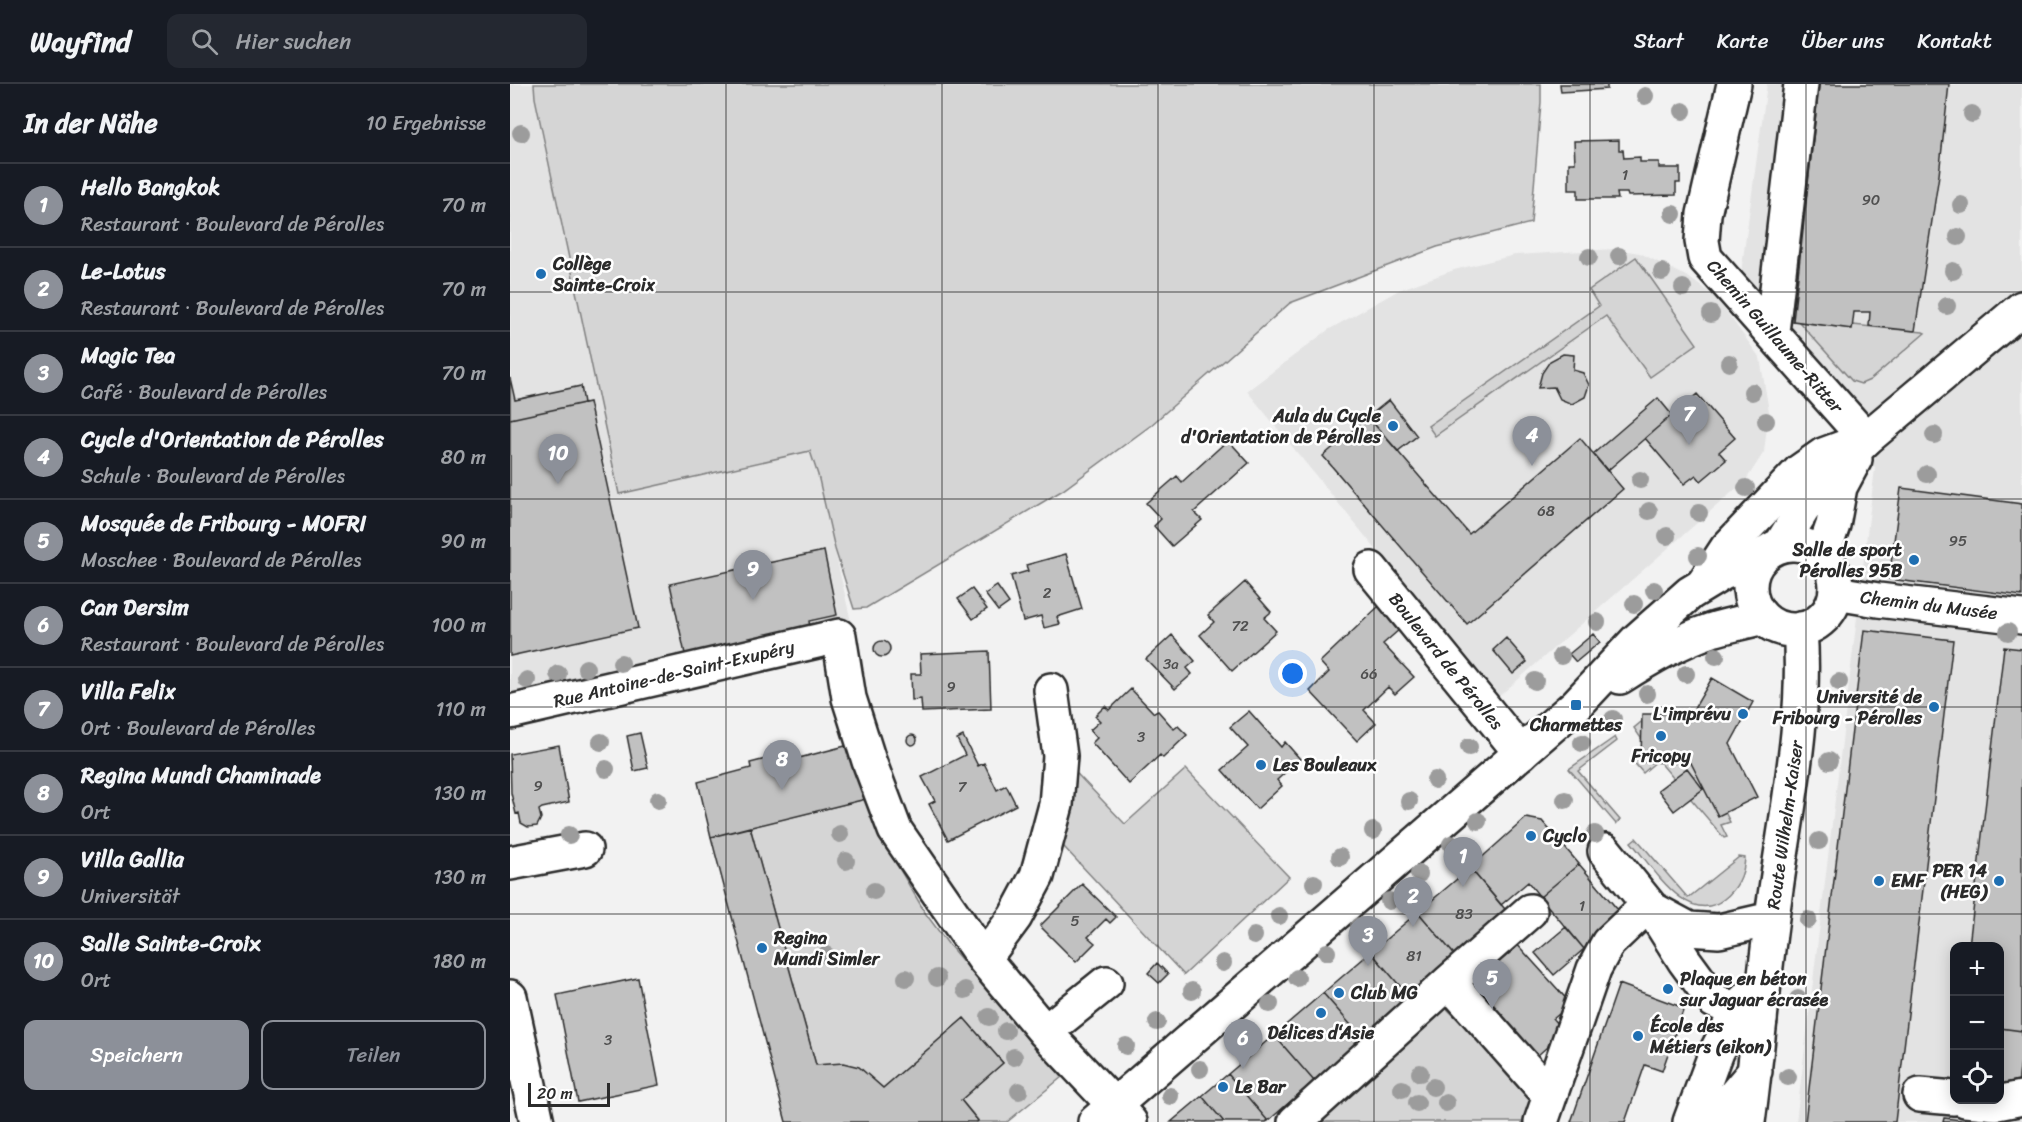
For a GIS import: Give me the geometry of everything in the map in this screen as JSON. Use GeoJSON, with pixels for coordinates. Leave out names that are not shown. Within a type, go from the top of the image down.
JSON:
{"type":"FeatureCollection","features":[{"type":"Feature","properties":{"kind":"street","name":"Chemin Guillaume-Ritter"},"geometry":{"type":"LineString","coordinates":[[1734,84],[1704,214],[1702,240],[1705,258],[1866,439]]}},
{"type":"Feature","properties":{"kind":"street"},"geometry":{"type":"LineString","coordinates":[[1772,332],[1801,84]]}},
{"type":"Feature","properties":{"kind":"street"},"geometry":{"type":"LineString","coordinates":[[1051,690],[1060,756],[1056,805],[1037,876],[1015,917],[984,959],[1113,1117],[1576,705],[1638,639],[1704,583],[1770,553],[1798,544],[1815,550],[1828,563],[1833,572],[1836,593],[1831,607],[1822,618],[1800,629],[1778,627],[1762,616],[1753,601],[1750,590],[1754,569],[1770,553],[1822,484],[1866,439],[2022,308]]}},
{"type":"Feature","properties":{"kind":"street"},"geometry":{"type":"LineString","coordinates":[[1822,556],[1833,525],[1840,487],[1866,439]]}},
{"type":"Feature","properties":{"kind":"street"},"geometry":{"type":"LineString","coordinates":[[1704,583],[1727,548],[1800,471],[1823,455],[1866,439]]}},
{"type":"Feature","properties":{"kind":"street","name":"Boulevard de Pérolles"},"geometry":{"type":"LineString","coordinates":[[1371,569],[1521,753]]}},
{"type":"Feature","properties":{"kind":"street","name":"Chemin du Musée"},"geometry":{"type":"LineString","coordinates":[[1836,593],[2022,617]]}},
{"type":"Feature","properties":{"kind":"street"},"geometry":{"type":"LineString","coordinates":[[1576,705],[1656,654],[1714,630],[1762,616]]}},
{"type":"Feature","properties":{"kind":"street","name":"Route Wilhelm-Kaiser"},"geometry":{"type":"LineString","coordinates":[[1748,1122],[1755,1071],[1749,1015],[1764,982],[1800,714],[1803,676],[1800,629]]}},
{"type":"Feature","properties":{"kind":"street","name":"Rue Antoine-de-Saint-Exupéry"},"geometry":{"type":"LineString","coordinates":[[510,712],[839,636],[849,698],[869,761],[895,830],[984,959]]}},
{"type":"Feature","properties":{"kind":"street"},"geometry":{"type":"LineString","coordinates":[[510,863],[585,849]]}},
{"type":"Feature","properties":{"kind":"street"},"geometry":{"type":"LineString","coordinates":[[1605,851],[1650,907],[1714,1001],[1749,1015],[1716,1052],[1690,1122]]}},
{"type":"Feature","properties":{"kind":"street"},"geometry":{"type":"LineString","coordinates":[[1650,907],[1689,929],[1719,931],[1771,919]]}},
{"type":"Feature","properties":{"kind":"street"},"geometry":{"type":"LineString","coordinates":[[1546,1109],[1594,969],[1608,943],[1650,907]]}},
{"type":"Feature","properties":{"kind":"street"},"geometry":{"type":"LineString","coordinates":[[1295,1122],[1530,911]]}},
{"type":"Feature","properties":{"kind":"street"},"geometry":{"type":"LineString","coordinates":[[1449,982],[1546,1109]]}},
{"type":"Feature","properties":{"kind":"street"},"geometry":{"type":"LineString","coordinates":[[1045,1032],[1106,983]]}},
{"type":"Feature","properties":{"kind":"street"},"geometry":{"type":"LineString","coordinates":[[510,997],[537,1122]]}},
{"type":"Feature","properties":{"kind":"street"},"geometry":{"type":"LineString","coordinates":[[1716,1122],[1727,1104],[1755,1071]]}},
{"type":"Feature","properties":{"kind":"street"},"geometry":{"type":"LineString","coordinates":[[1920,1095],[1950,1098]]}},
{"type":"Feature","properties":{"kind":"street"},"geometry":{"type":"LineString","coordinates":[[2004,1102],[2022,1098]]}},
{"type":"Feature","properties":{"kind":"shaded area","name":"Collège Sainte-Croix"},"geometry":{"type":"Polygon","coordinates":[[[510,84],[534,84],[535,98],[619,493],[810,450],[818,475],[851,622],[831,632],[510,705],[510,84]]]}},
{"type":"Feature","properties":{"kind":"shaded area"},"geometry":{"type":"Polygon","coordinates":[[[534,84],[1541,84],[1541,102],[1531,223],[1437,247],[1290,303],[1150,426],[1063,490],[866,608],[854,609],[835,549],[818,475],[810,451],[619,494],[535,98],[534,84]]]}},
{"type":"Feature","properties":{"kind":"shaded area","name":"Université de Fribourg - Pérolles"},"geometry":{"type":"Polygon","coordinates":[[[1767,84],[2022,84],[2022,1122],[1796,1122],[1875,468],[1741,273],[1767,84]]]}},
{"type":"Feature","properties":{"kind":"shaded area"},"geometry":{"type":"Polygon","coordinates":[[[1614,249],[1640,253],[1688,277],[1713,295],[1731,318],[1760,358],[1769,411],[1764,452],[1746,480],[1497,698],[1247,391],[1328,330],[1399,290],[1454,270],[1515,255],[1614,249]]]}},
{"type":"Feature","properties":{"kind":"shaded area"},"geometry":{"type":"Polygon","coordinates":[[[1636,257],[1697,344],[1650,377],[1606,316],[1435,436],[1428,426],[1599,306],[1589,290],[1636,257]]]}},
{"type":"Feature","properties":{"kind":"shaded area"},"geometry":{"type":"Polygon","coordinates":[[[1799,322],[1852,329],[1853,325],[1925,333],[1870,380],[1861,384],[1852,381],[1799,322]]]}},
{"type":"Feature","properties":{"kind":"shaded area"},"geometry":{"type":"Polygon","coordinates":[[[1646,718],[1699,760],[1730,822],[1721,825],[1727,837],[1724,838],[1658,760],[1643,773],[1632,760],[1647,747],[1634,728],[1646,718]]]}},
{"type":"Feature","properties":{"kind":"shaded area"},"geometry":{"type":"Polygon","coordinates":[[[1615,737],[1617,741],[1578,771],[1620,820],[1616,824],[1569,769],[1615,737]]]}},
{"type":"Feature","properties":{"kind":"shaded area"},"geometry":{"type":"Polygon","coordinates":[[[1060,756],[1125,824],[1186,769],[1289,877],[1184,975],[1049,831],[1060,756]]]}},
{"type":"Feature","properties":{"kind":"shaded area"},"geometry":{"type":"Polygon","coordinates":[[[866,799],[893,858],[926,914],[949,945],[1062,1077],[1007,1122],[977,1122],[978,1120],[961,1100],[1003,1063],[964,1018],[883,1088],[853,1067],[838,1064],[816,1065],[750,827],[866,799]]]}},
{"type":"Feature","properties":{"kind":"shaded area"},"geometry":{"type":"Polygon","coordinates":[[[1636,838],[1688,898],[1739,857],[1745,858],[1743,870],[1733,891],[1724,899],[1711,906],[1697,906],[1684,900],[1660,878],[1631,842],[1636,838]]]}},
{"type":"Feature","properties":{"kind":"shaded area"},"geometry":{"type":"Polygon","coordinates":[[[1444,1006],[1532,1092],[1526,1122],[1311,1122],[1444,1006]]]}},
{"type":"Feature","properties":{"kind":"building"},"geometry":{"type":"Polygon","coordinates":[[[1560,84],[1607,84],[1607,89],[1561,92],[1560,84]]]}},
{"type":"Feature","properties":{"kind":"building"},"geometry":{"type":"Polygon","coordinates":[[[1819,84],[1949,84],[1939,175],[1915,331],[1869,326],[1870,312],[1854,312],[1852,329],[1793,321],[1819,84]]]}},
{"type":"Feature","properties":{"kind":"building"},"geometry":{"type":"Polygon","coordinates":[[[1619,140],[1619,150],[1623,150],[1624,158],[1640,157],[1640,162],[1659,162],[1659,168],[1680,168],[1680,183],[1676,183],[1676,195],[1628,196],[1627,193],[1617,193],[1618,199],[1578,199],[1578,190],[1569,190],[1569,163],[1575,163],[1574,141],[1619,140]]]}},
{"type":"Feature","properties":{"kind":"building"},"geometry":{"type":"Polygon","coordinates":[[[1563,354],[1574,355],[1573,370],[1583,373],[1589,385],[1585,397],[1572,404],[1560,399],[1554,387],[1538,388],[1542,373],[1550,361],[1563,354]]]}},
{"type":"Feature","properties":{"kind":"building"},"geometry":{"type":"Polygon","coordinates":[[[510,378],[515,400],[581,386],[584,403],[510,419],[510,378]]]}},
{"type":"Feature","properties":{"kind":"building"},"geometry":{"type":"Polygon","coordinates":[[[1697,394],[1735,438],[1719,452],[1726,460],[1701,481],[1696,475],[1684,484],[1645,438],[1697,394]]]}},
{"type":"Feature","properties":{"kind":"building"},"geometry":{"type":"Polygon","coordinates":[[[1658,398],[1672,415],[1607,471],[1593,454],[1658,398]]]}},
{"type":"Feature","properties":{"kind":"building","name":"Aula du Cycle d'Orientation de Pérolles"},"geometry":{"type":"Polygon","coordinates":[[[1389,400],[1417,436],[1398,451],[1368,417],[1389,400]]]}},
{"type":"Feature","properties":{"kind":"building"},"geometry":{"type":"Polygon","coordinates":[[[589,402],[638,628],[510,656],[510,419],[589,402]]]}},
{"type":"Feature","properties":{"kind":"building"},"geometry":{"type":"Polygon","coordinates":[[[1368,417],[1469,534],[1580,438],[1623,489],[1467,624],[1323,456],[1368,417]]]}},
{"type":"Feature","properties":{"kind":"building"},"geometry":{"type":"Polygon","coordinates":[[[1228,440],[1249,463],[1194,512],[1202,520],[1172,546],[1154,526],[1161,519],[1146,503],[1177,476],[1182,482],[1228,440]]]}},
{"type":"Feature","properties":{"kind":"building"},"geometry":{"type":"Polygon","coordinates":[[[1901,488],[2022,504],[2022,596],[1889,579],[1901,488]]]}},
{"type":"Feature","properties":{"kind":"building"},"geometry":{"type":"Polygon","coordinates":[[[824,551],[837,615],[809,621],[810,627],[685,654],[670,584],[824,551]]]}},
{"type":"Feature","properties":{"kind":"building"},"geometry":{"type":"Polygon","coordinates":[[[1066,554],[1082,609],[1057,617],[1060,624],[1044,628],[1041,616],[1023,621],[1011,576],[1028,571],[1026,565],[1066,554]]]}},
{"type":"Feature","properties":{"kind":"building"},"geometry":{"type":"Polygon","coordinates":[[[1245,582],[1271,612],[1264,618],[1276,631],[1232,671],[1200,635],[1214,622],[1208,615],[1245,582]]]}},
{"type":"Feature","properties":{"kind":"building"},"geometry":{"type":"Polygon","coordinates":[[[997,586],[1009,603],[998,611],[985,594],[997,586]]]}},
{"type":"Feature","properties":{"kind":"building"},"geometry":{"type":"Polygon","coordinates":[[[972,589],[987,609],[973,619],[958,599],[972,589]]]}},
{"type":"Feature","properties":{"kind":"building"},"geometry":{"type":"Polygon","coordinates":[[[1379,606],[1400,629],[1383,644],[1414,677],[1395,694],[1388,687],[1364,710],[1376,723],[1357,741],[1310,691],[1329,672],[1320,662],[1379,606]]]}},
{"type":"Feature","properties":{"kind":"building","name":"EMF"},"geometry":{"type":"Polygon","coordinates":[[[1864,630],[1953,640],[1895,1122],[1805,1122],[1864,630]]]}},
{"type":"Feature","properties":{"kind":"building"},"geometry":{"type":"Polygon","coordinates":[[[1593,634],[1600,642],[1576,662],[1569,654],[1593,634]]]}},
{"type":"Feature","properties":{"kind":"building"},"geometry":{"type":"Polygon","coordinates":[[[1172,635],[1195,661],[1187,668],[1192,674],[1175,689],[1146,659],[1172,635]]]}},
{"type":"Feature","properties":{"kind":"building"},"geometry":{"type":"Polygon","coordinates":[[[1506,638],[1527,662],[1513,674],[1493,650],[1506,638]]]}},
{"type":"Feature","properties":{"kind":"building"},"geometry":{"type":"Polygon","coordinates":[[[879,641],[885,641],[890,649],[888,655],[879,657],[874,652],[874,646],[879,641]]]}},
{"type":"Feature","properties":{"kind":"building","name":"PER 14 (HEG)"},"geometry":{"type":"Polygon","coordinates":[[[2004,647],[2022,649],[2022,1031],[2004,1029],[2004,942],[1969,942],[2004,647]]]}},
{"type":"Feature","properties":{"kind":"building"},"geometry":{"type":"Polygon","coordinates":[[[989,651],[991,709],[922,712],[921,699],[912,700],[911,674],[921,674],[920,654],[989,651]]]}},
{"type":"Feature","properties":{"kind":"building"},"geometry":{"type":"Polygon","coordinates":[[[1712,678],[1753,702],[1730,744],[1757,797],[1718,816],[1691,763],[1641,762],[1642,714],[1691,714],[1712,678]]]}},
{"type":"Feature","properties":{"kind":"building"},"geometry":{"type":"Polygon","coordinates":[[[1131,689],[1154,713],[1158,711],[1174,729],[1178,726],[1187,735],[1163,758],[1160,755],[1129,784],[1092,743],[1097,738],[1090,730],[1100,721],[1095,716],[1105,706],[1109,710],[1131,689]]]}},
{"type":"Feature","properties":{"kind":"building","name":"Les Bouleaux"},"geometry":{"type":"Polygon","coordinates":[[[1249,711],[1281,747],[1285,742],[1300,759],[1277,780],[1282,786],[1257,809],[1222,770],[1248,747],[1230,727],[1249,711]]]}},
{"type":"Feature","properties":{"kind":"building"},"geometry":{"type":"Polygon","coordinates":[[[640,733],[648,768],[634,771],[627,736],[640,733]]]}},
{"type":"Feature","properties":{"kind":"building"},"geometry":{"type":"Polygon","coordinates":[[[912,735],[916,736],[916,744],[912,745],[908,744],[907,740],[908,736],[912,735]]]}},
{"type":"Feature","properties":{"kind":"building"},"geometry":{"type":"Polygon","coordinates":[[[963,736],[978,766],[984,763],[997,790],[1006,785],[1016,805],[948,840],[929,804],[935,801],[922,777],[965,755],[957,739],[963,736]]]}},
{"type":"Feature","properties":{"kind":"building"},"geometry":{"type":"Polygon","coordinates":[[[853,744],[866,799],[711,837],[698,782],[751,768],[750,763],[797,751],[799,758],[853,744]]]}},
{"type":"Feature","properties":{"kind":"building"},"geometry":{"type":"Polygon","coordinates":[[[559,745],[569,802],[542,808],[539,810],[541,818],[537,826],[528,827],[521,823],[519,813],[516,814],[511,793],[510,754],[559,745]]]}},
{"type":"Feature","properties":{"kind":"building"},"geometry":{"type":"Polygon","coordinates":[[[1687,768],[1703,789],[1674,811],[1658,790],[1687,768]]]}},
{"type":"Feature","properties":{"kind":"building"},"geometry":{"type":"Polygon","coordinates":[[[1526,818],[1542,821],[1579,864],[1540,897],[1528,882],[1501,905],[1470,868],[1526,818]]]}},
{"type":"Feature","properties":{"kind":"building","name":"Regina Mundi Simler"},"geometry":{"type":"Polygon","coordinates":[[[750,827],[816,1065],[843,1063],[859,1067],[883,1088],[964,1018],[1003,1063],[961,1100],[977,1122],[786,1122],[711,837],[750,827]]]}},
{"type":"Feature","properties":{"kind":"building"},"geometry":{"type":"Polygon","coordinates":[[[1579,864],[1623,916],[1584,949],[1540,897],[1579,864]]]}},
{"type":"Feature","properties":{"kind":"building"},"geometry":{"type":"Polygon","coordinates":[[[1470,868],[1510,915],[1458,959],[1418,912],[1470,868]]]}},
{"type":"Feature","properties":{"kind":"building"},"geometry":{"type":"Polygon","coordinates":[[[1082,884],[1116,917],[1110,923],[1106,919],[1088,937],[1095,943],[1076,962],[1040,926],[1082,884]]]}},
{"type":"Feature","properties":{"kind":"building"},"geometry":{"type":"Polygon","coordinates":[[[1418,912],[1458,959],[1411,999],[1371,952],[1418,912]]]}},
{"type":"Feature","properties":{"kind":"building"},"geometry":{"type":"Polygon","coordinates":[[[1566,927],[1584,949],[1554,975],[1535,953],[1566,927]]]}},
{"type":"Feature","properties":{"kind":"building"},"geometry":{"type":"Polygon","coordinates":[[[1515,942],[1571,1004],[1553,1019],[1564,1032],[1529,1063],[1463,988],[1515,942]]]}},
{"type":"Feature","properties":{"kind":"building"},"geometry":{"type":"Polygon","coordinates":[[[1371,952],[1411,999],[1363,1039],[1323,993],[1371,952]]]}},
{"type":"Feature","properties":{"kind":"building"},"geometry":{"type":"Polygon","coordinates":[[[1157,963],[1168,974],[1159,983],[1148,973],[1157,963]]]}},
{"type":"Feature","properties":{"kind":"building"},"geometry":{"type":"Polygon","coordinates":[[[638,978],[659,1085],[578,1102],[557,995],[638,978]]]}},
{"type":"Feature","properties":{"kind":"building","name":"École des Métiers (eikon)"},"geometry":{"type":"Polygon","coordinates":[[[1619,984],[1684,1008],[1662,1071],[1645,1065],[1625,1122],[1571,1122],[1619,984]]]}},
{"type":"Feature","properties":{"kind":"building"},"geometry":{"type":"Polygon","coordinates":[[[1323,993],[1363,1039],[1314,1081],[1274,1035],[1323,993]]]}},
{"type":"Feature","properties":{"kind":"building"},"geometry":{"type":"Polygon","coordinates":[[[2004,1029],[2022,1031],[2017,1092],[2004,1090],[2004,1029]]]}},
{"type":"Feature","properties":{"kind":"building"},"geometry":{"type":"Polygon","coordinates":[[[1274,1035],[1314,1081],[1268,1121],[1228,1074],[1274,1035]]]}},
{"type":"Feature","properties":{"kind":"building"},"geometry":{"type":"Polygon","coordinates":[[[1228,1074],[1268,1121],[1224,1122],[1202,1096],[1228,1074]]]}},
{"type":"Feature","properties":{"kind":"building"},"geometry":{"type":"Polygon","coordinates":[[[1202,1096],[1224,1122],[1171,1122],[1202,1096]]]}},
{"type":"Feature","properties":{"kind":"building"},"geometry":{"type":"Polygon","coordinates":[[[1944,1118],[1961,1120],[1982,1122],[1943,1122],[1944,1118]]]}},
{"type":"Feature","properties":{"kind":"place","name":"Collège Sainte-Croix"},"geometry":{"type":"Point","coordinates":[541,274]}},
{"type":"Feature","properties":{"kind":"place","name":"Aula du Cycle d'Orientation de Pérolles"},"geometry":{"type":"Point","coordinates":[1393,426]}},
{"type":"Feature","properties":{"kind":"place","name":"Villa Felix"},"geometry":{"type":"Point","coordinates":[1689,445]}},
{"type":"Feature","properties":{"kind":"place","name":"Cycle d'Orientation de Pérolles"},"geometry":{"type":"Point","coordinates":[1532,466]}},
{"type":"Feature","properties":{"kind":"place","name":"Salle Sainte-Croix"},"geometry":{"type":"Point","coordinates":[558,484]}},
{"type":"Feature","properties":{"kind":"place","name":"Salle de sport Pérolles 95B"},"geometry":{"type":"Point","coordinates":[1914,560]}},
{"type":"Feature","properties":{"kind":"place","name":"Villa Gallia"},"geometry":{"type":"Point","coordinates":[753,600]}},
{"type":"Feature","properties":{"kind":"place","name":"Charmettes"},"geometry":{"type":"Point","coordinates":[1576,705]}},
{"type":"Feature","properties":{"kind":"place","name":"Université de Fribourg - Pérolles"},"geometry":{"type":"Point","coordinates":[1934,707]}},
{"type":"Feature","properties":{"kind":"place","name":"L'imprévu"},"geometry":{"type":"Point","coordinates":[1743,714]}},
{"type":"Feature","properties":{"kind":"place","name":"Fricopy"},"geometry":{"type":"Point","coordinates":[1661,736]}},
{"type":"Feature","properties":{"kind":"place","name":"Les Bouleaux"},"geometry":{"type":"Point","coordinates":[1261,765]}},
{"type":"Feature","properties":{"kind":"place","name":"Regina Mundi Chaminade"},"geometry":{"type":"Point","coordinates":[782,790]}},
{"type":"Feature","properties":{"kind":"place","name":"Cyclo"},"geometry":{"type":"Point","coordinates":[1531,836]}},
{"type":"Feature","properties":{"kind":"place","name":"EMF"},"geometry":{"type":"Point","coordinates":[1879,881]}},
{"type":"Feature","properties":{"kind":"place","name":"PER 14 (HEG)"},"geometry":{"type":"Point","coordinates":[1999,881]}},
{"type":"Feature","properties":{"kind":"place","name":"Hello Bangkok"},"geometry":{"type":"Point","coordinates":[1463,887]}},
{"type":"Feature","properties":{"kind":"place","name":"Le-Lotus"},"geometry":{"type":"Point","coordinates":[1413,927]}},
{"type":"Feature","properties":{"kind":"place","name":"Regina Mundi Simler"},"geometry":{"type":"Point","coordinates":[762,948]}},
{"type":"Feature","properties":{"kind":"place","name":"Magic Tea"},"geometry":{"type":"Point","coordinates":[1368,966]}},
{"type":"Feature","properties":{"kind":"place","name":"Plaque en béton sur Jaguar écrasée"},"geometry":{"type":"Point","coordinates":[1668,989]}},
{"type":"Feature","properties":{"kind":"place","name":"Club MG"},"geometry":{"type":"Point","coordinates":[1339,993]}},
{"type":"Feature","properties":{"kind":"place","name":"Mosquée de Fribourg - MOFRI"},"geometry":{"type":"Point","coordinates":[1492,1009]}},
{"type":"Feature","properties":{"kind":"place","name":"Délices d‘Asie"},"geometry":{"type":"Point","coordinates":[1321,1013]}},
{"type":"Feature","properties":{"kind":"place","name":"École des Métiers (eikon)"},"geometry":{"type":"Point","coordinates":[1638,1036]}},
{"type":"Feature","properties":{"kind":"place","name":"Can Dersim"},"geometry":{"type":"Point","coordinates":[1243,1069]}},
{"type":"Feature","properties":{"kind":"place","name":"Le Bar"},"geometry":{"type":"Point","coordinates":[1223,1087]}}]}
